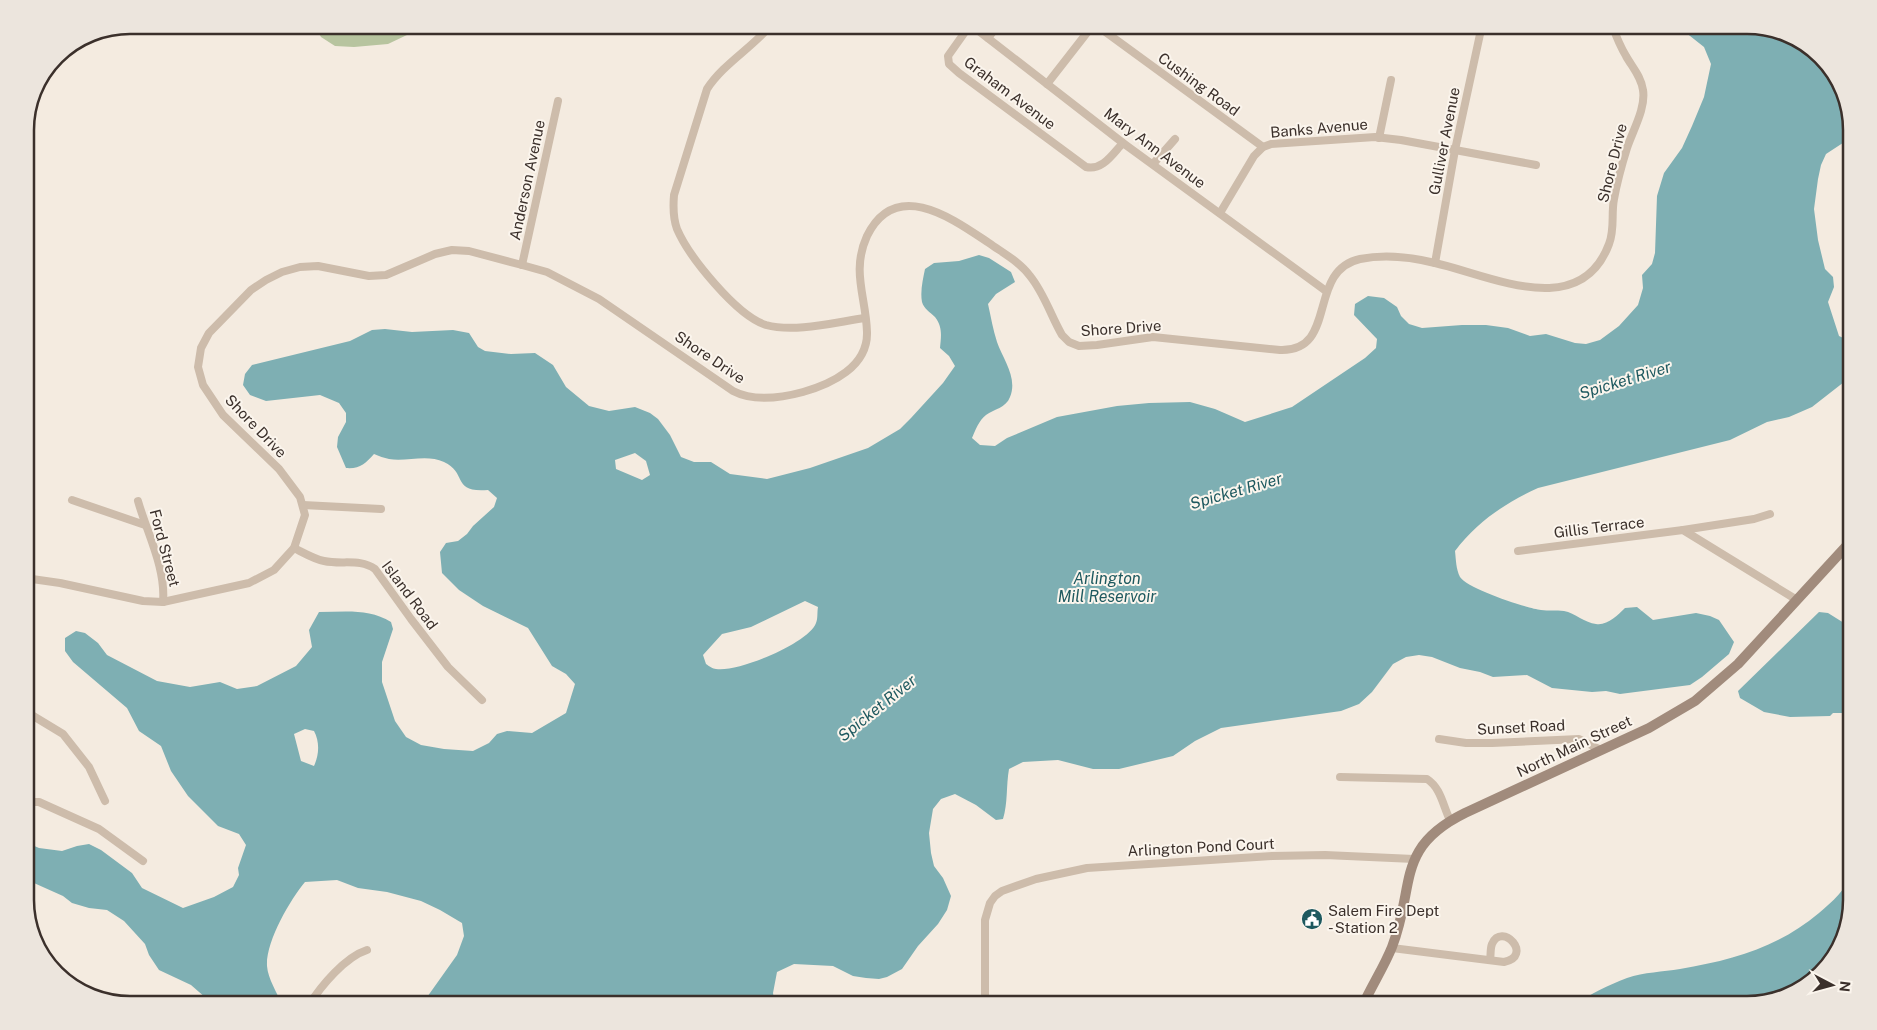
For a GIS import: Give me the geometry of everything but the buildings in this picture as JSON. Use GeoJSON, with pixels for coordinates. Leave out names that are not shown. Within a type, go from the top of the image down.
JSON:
{"type":"FeatureCollection","features":[{"type":"Feature","properties":{"kind":"street"},"geometry":{"type":"LineString","coordinates":[[762,34],[747,50],[716,76],[707,89],[674,195],[673,212],[677,228],[686,246],[713,281],[741,309],[759,322],[777,326],[804,327],[865,318]]}},
{"type":"Feature","properties":{"kind":"street","name":"Graham Avenue"},"geometry":{"type":"LineString","coordinates":[[964,34],[948,56],[952,67],[1078,163],[1092,168],[1105,162],[1123,142]]}},
{"type":"Feature","properties":{"kind":"street","name":"Mary Ann Avenue"},"geometry":{"type":"LineString","coordinates":[[983,34],[1123,142],[1326,290]]}},
{"type":"Feature","properties":{"kind":"street"},"geometry":{"type":"LineString","coordinates":[[988,38],[991,34]]}},
{"type":"Feature","properties":{"kind":"street"},"geometry":{"type":"LineString","coordinates":[[1047,84],[1088,34]]}},
{"type":"Feature","properties":{"kind":"street","name":"Cushing Road"},"geometry":{"type":"LineString","coordinates":[[1107,34],[1263,147]]}},
{"type":"Feature","properties":{"kind":"street","name":"Gulliver Avenue"},"geometry":{"type":"LineString","coordinates":[[1435,263],[1455,150],[1480,34]]}},
{"type":"Feature","properties":{"kind":"street","name":"Shore Drive"},"geometry":{"type":"LineString","coordinates":[[303,505],[290,482],[223,414],[203,385],[198,367],[201,348],[209,333],[251,290],[282,272],[300,267],[318,266],[369,276],[386,275],[435,254],[452,250],[469,251],[522,264],[547,272],[599,299],[733,391],[748,397],[765,398],[798,393],[823,386],[842,376],[864,351],[867,333],[859,271],[865,243],[874,226],[884,215],[895,208],[904,206],[924,208],[950,217],[1024,269],[1036,284],[1062,335],[1069,342],[1079,346],[1153,337],[1289,350],[1305,344],[1311,338],[1319,321],[1326,290],[1332,278],[1343,266],[1359,259],[1385,256],[1411,258],[1435,263],[1496,282],[1522,287],[1558,288],[1575,283],[1590,273],[1601,259],[1609,244],[1613,226],[1613,200],[1627,149],[1642,107],[1643,90],[1638,73],[1619,44],[1615,34]]}},
{"type":"Feature","properties":{"kind":"street"},"geometry":{"type":"LineString","coordinates":[[1379,138],[1391,80]]}},
{"type":"Feature","properties":{"kind":"street","name":"Anderson Avenue"},"geometry":{"type":"LineString","coordinates":[[522,264],[558,101]]}},
{"type":"Feature","properties":{"kind":"street","name":"Banks Avenue"},"geometry":{"type":"LineString","coordinates":[[1220,213],[1254,156],[1263,147],[1278,143],[1379,138],[1401,140],[1536,165]]}},
{"type":"Feature","properties":{"kind":"street"},"geometry":{"type":"LineString","coordinates":[[1153,164],[1174,139]]}},
{"type":"Feature","properties":{"kind":"street"},"geometry":{"type":"LineString","coordinates":[[72,500],[145,525]]}},
{"type":"Feature","properties":{"kind":"street","name":"Ford Street"},"geometry":{"type":"LineString","coordinates":[[138,501],[161,576],[164,593],[163,602]]}},
{"type":"Feature","properties":{"kind":"street"},"geometry":{"type":"LineString","coordinates":[[34,579],[144,601],[163,602],[249,582],[274,570],[294,548],[305,515],[303,505],[381,509]]}},
{"type":"Feature","properties":{"kind":"street","name":"Gillis Terrace"},"geometry":{"type":"LineString","coordinates":[[1518,551],[1683,530],[1754,519],[1770,514]]}},
{"type":"Feature","properties":{"kind":"street"},"geometry":{"type":"LineString","coordinates":[[1683,530],[1797,600]]}},
{"type":"Feature","properties":{"kind":"street","name":"Island Road"},"geometry":{"type":"LineString","coordinates":[[294,548],[324,561],[360,562],[368,564],[375,569],[448,667],[482,700]]}},
{"type":"Feature","properties":{"kind":"street","name":"North Main Street"},"geometry":{"type":"LineString","coordinates":[[1368,996],[1392,948],[1410,869],[1424,842],[1433,832],[1450,820],[1649,728],[1695,701],[1738,664],[1843,550]]}},
{"type":"Feature","properties":{"kind":"street"},"geometry":{"type":"LineString","coordinates":[[34,716],[63,734],[89,768],[106,801]]}},
{"type":"Feature","properties":{"kind":"street","name":"Sunset Road"},"geometry":{"type":"LineString","coordinates":[[1439,739],[1492,744],[1579,739],[1601,750]]}},
{"type":"Feature","properties":{"kind":"street"},"geometry":{"type":"LineString","coordinates":[[1340,777],[1427,779],[1435,784],[1450,820]]}},
{"type":"Feature","properties":{"kind":"street"},"geometry":{"type":"LineString","coordinates":[[34,802],[39,802],[98,829],[143,861]]}},
{"type":"Feature","properties":{"kind":"street","name":"Arlington Pond Court"},"geometry":{"type":"LineString","coordinates":[[985,996],[986,920],[990,903],[1002,891],[1036,878],[1087,868],[1299,855],[1414,859]]}},
{"type":"Feature","properties":{"kind":"street"},"geometry":{"type":"LineString","coordinates":[[1392,948],[1490,960]]}},
{"type":"Feature","properties":{"kind":"street"},"geometry":{"type":"LineString","coordinates":[[316,996],[333,975],[364,951]]}},
{"type":"Feature","properties":{"kind":"green space"},"geometry":{"type":"Polygon","coordinates":[[[319,34],[409,34],[388,44],[354,47],[335,46],[319,34]]]}},
{"type":"Feature","properties":{"kind":"water","name":"Arlington Mill Reservoir"},"geometry":{"type":"Polygon","coordinates":[[[1688,34],[1747,34],[1772,37],[1784,41],[1806,54],[1815,62],[1827,77],[1838,99],[1843,124],[1843,143],[1826,154],[1821,165],[1814,209],[1818,240],[1825,269],[1833,277],[1834,287],[1828,302],[1839,336],[1843,338],[1843,383],[1812,407],[1789,417],[1767,422],[1730,440],[1538,488],[1492,514],[1455,551],[1459,574],[1465,582],[1511,602],[1544,610],[1564,611],[1596,624],[1608,622],[1625,608],[1637,607],[1653,620],[1696,613],[1719,620],[1734,642],[1729,654],[1690,685],[1620,694],[1606,691],[1592,692],[1552,688],[1527,675],[1493,677],[1460,668],[1432,657],[1419,655],[1406,657],[1393,664],[1372,692],[1359,704],[1341,711],[1221,728],[1195,741],[1173,756],[1119,769],[1093,769],[1058,760],[1023,762],[1009,769],[1006,807],[1003,819],[996,820],[976,805],[955,794],[941,799],[933,809],[929,833],[931,853],[934,866],[943,878],[951,896],[947,910],[938,924],[918,946],[902,969],[879,979],[853,976],[833,966],[794,964],[777,972],[774,996],[428,996],[457,955],[464,936],[462,923],[421,901],[387,892],[358,888],[337,880],[305,882],[280,921],[270,945],[267,966],[278,996],[204,996],[191,985],[159,970],[149,955],[145,944],[124,921],[107,910],[89,908],[72,903],[63,896],[34,883],[34,846],[62,851],[89,844],[101,850],[132,873],[142,888],[183,908],[214,897],[233,887],[239,875],[238,868],[246,845],[239,834],[218,826],[188,796],[171,771],[161,746],[139,731],[127,708],[73,662],[65,651],[65,638],[76,631],[85,633],[98,643],[107,655],[157,681],[190,687],[220,682],[237,689],[257,686],[296,666],[312,647],[309,630],[319,612],[347,611],[365,613],[391,622],[393,629],[382,662],[382,682],[395,721],[406,737],[421,745],[473,751],[489,743],[497,734],[507,731],[532,733],[566,713],[575,684],[566,674],[552,666],[528,628],[483,606],[459,590],[442,573],[440,552],[446,543],[458,541],[467,534],[494,507],[497,498],[488,490],[476,490],[464,485],[451,466],[437,460],[424,458],[396,460],[374,454],[362,465],[355,468],[346,468],[337,447],[338,437],[346,422],[346,413],[339,403],[320,395],[266,401],[250,395],[243,385],[245,374],[252,365],[350,341],[372,330],[385,329],[412,332],[453,330],[469,333],[478,347],[485,351],[511,354],[535,353],[553,365],[566,387],[589,406],[609,411],[635,407],[650,413],[658,419],[670,435],[681,457],[694,462],[711,462],[730,474],[767,479],[810,468],[868,448],[900,429],[911,418],[943,383],[955,366],[949,356],[940,348],[941,332],[938,321],[922,302],[925,269],[934,263],[959,261],[979,255],[989,258],[1011,272],[1015,282],[996,294],[988,304],[997,342],[1011,376],[1012,390],[1006,404],[986,415],[979,423],[972,438],[980,445],[995,446],[1007,438],[1057,417],[1117,406],[1149,403],[1190,402],[1215,409],[1245,422],[1292,407],[1365,358],[1376,348],[1377,339],[1354,315],[1355,304],[1368,296],[1384,298],[1397,307],[1401,316],[1409,324],[1422,328],[1486,325],[1508,328],[1530,336],[1546,334],[1575,343],[1586,344],[1600,340],[1619,326],[1638,305],[1643,288],[1642,275],[1652,264],[1655,253],[1657,196],[1664,173],[1682,148],[1704,97],[1711,64],[1704,47],[1688,34]],[[635,453],[615,460],[616,469],[642,480],[650,475],[646,461],[635,453]],[[805,601],[751,627],[722,634],[703,655],[706,664],[716,669],[740,666],[771,655],[800,639],[811,631],[817,621],[818,607],[805,601]],[[305,729],[294,734],[301,761],[314,766],[318,749],[317,740],[314,731],[305,729]]]}},
{"type":"Feature","properties":{"kind":"water"},"geometry":{"type":"Polygon","coordinates":[[[1819,612],[1828,613],[1843,622],[1843,713],[1833,713],[1830,716],[1790,717],[1764,712],[1740,698],[1738,691],[1819,612]]]}},
{"type":"Feature","properties":{"kind":"water"},"geometry":{"type":"Polygon","coordinates":[[[1843,890],[1840,925],[1830,948],[1822,960],[1807,960],[1807,975],[1784,989],[1772,993],[1747,996],[1589,996],[1613,984],[1640,974],[1680,969],[1736,957],[1754,951],[1787,935],[1824,909],[1843,890]]]}},
{"type":"Feature","properties":{"kind":"place","name":"Salem Fire Dept - Station 2"},"geometry":{"type":"Point","coordinates":[1312,919]}},
{"type":"Feature","properties":{"kind":"water label","name":"Spicket River"},"geometry":{"type":"Point","coordinates":[1625,380]}},
{"type":"Feature","properties":{"kind":"water label","name":"Spicket River"},"geometry":{"type":"Point","coordinates":[1236,491]}},
{"type":"Feature","properties":{"kind":"water label","name":"Spicket River"},"geometry":{"type":"Point","coordinates":[877,708]}}]}
